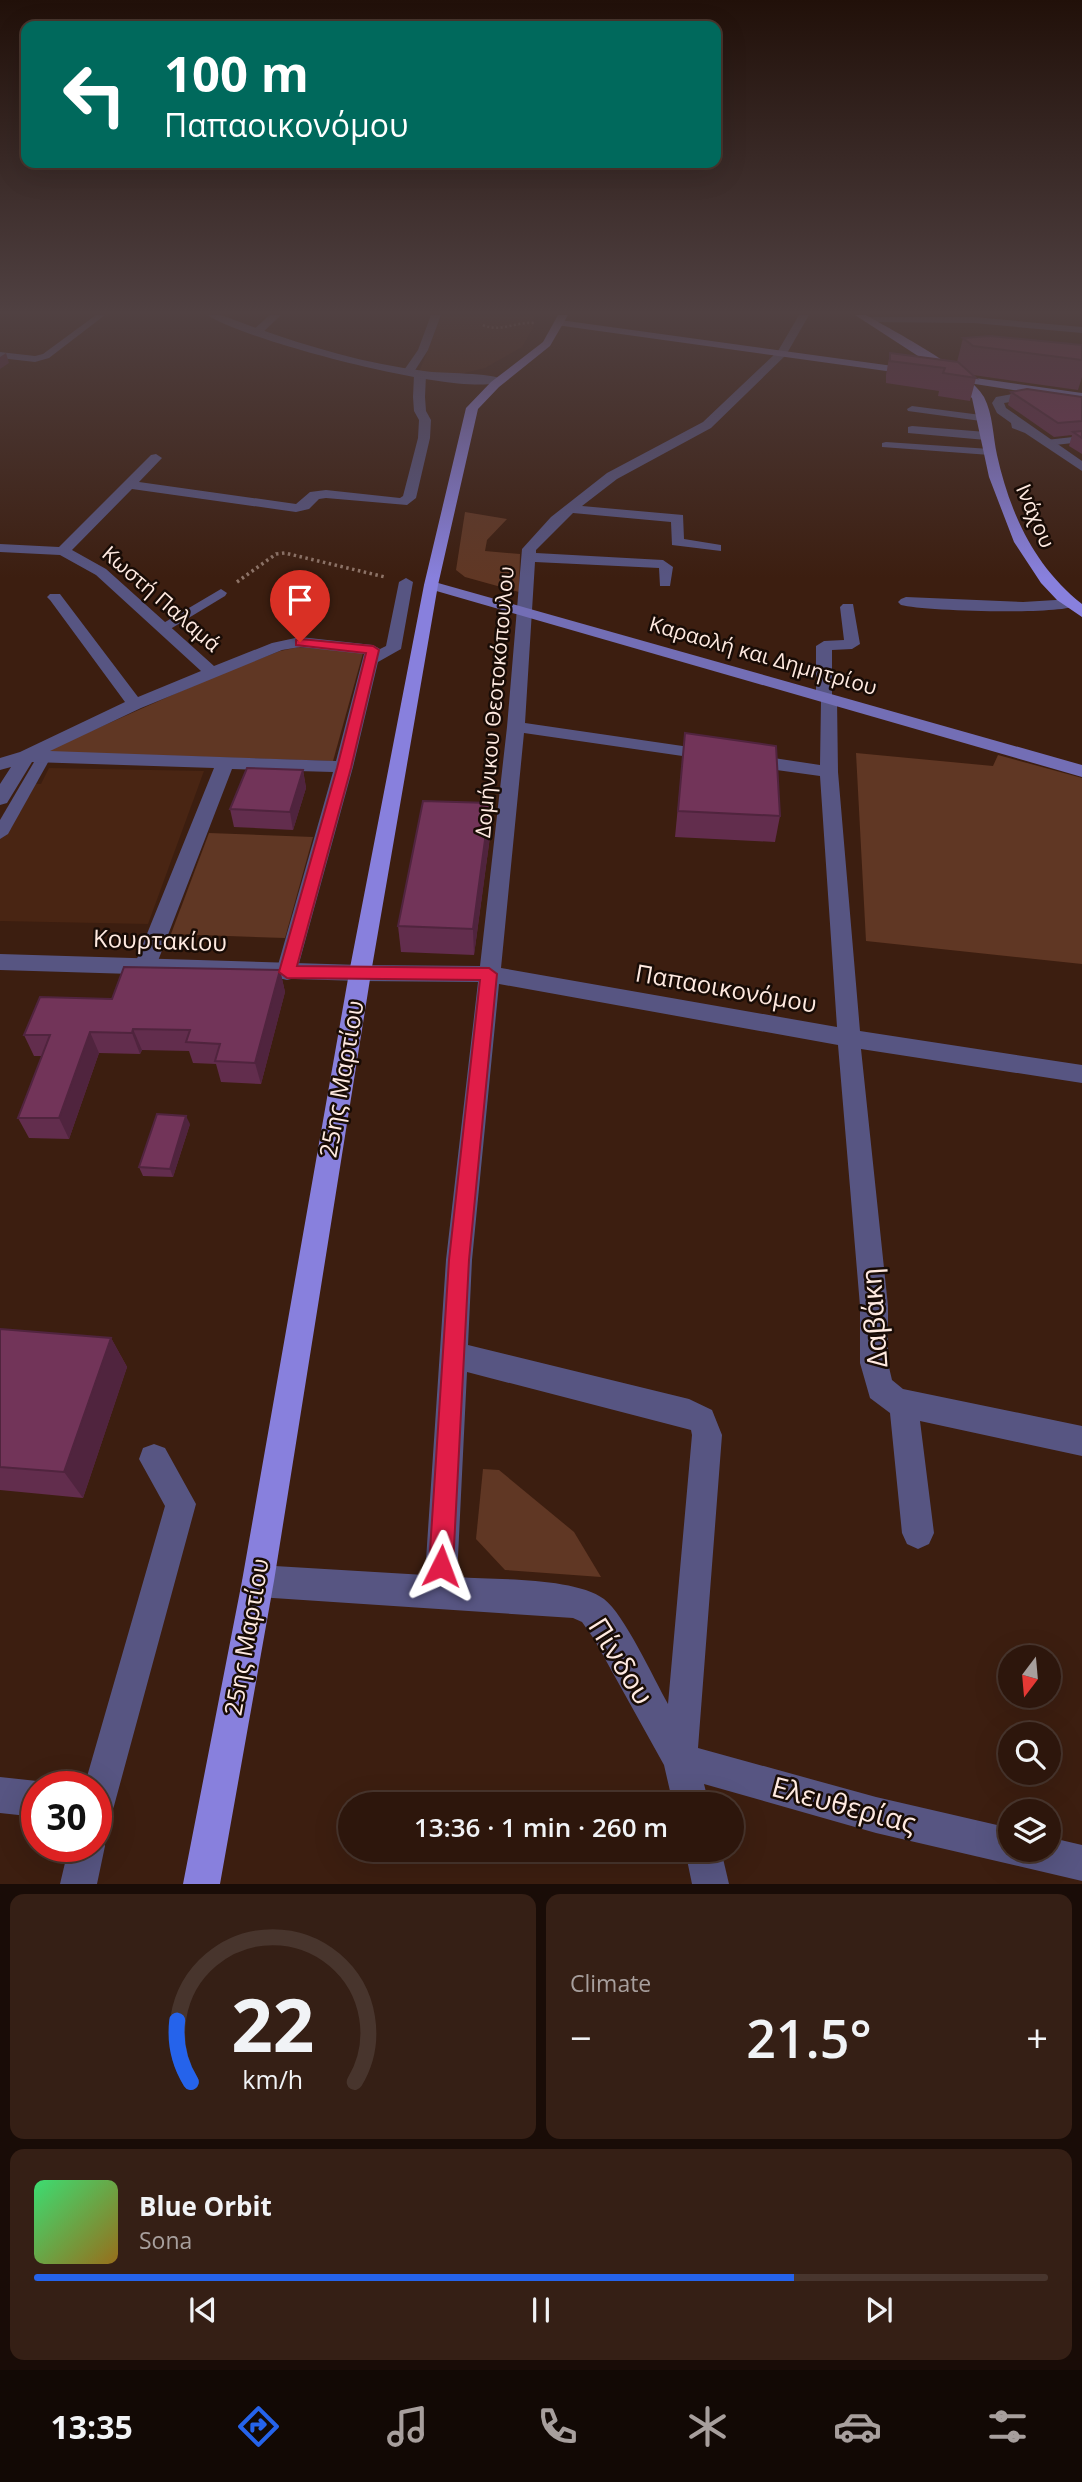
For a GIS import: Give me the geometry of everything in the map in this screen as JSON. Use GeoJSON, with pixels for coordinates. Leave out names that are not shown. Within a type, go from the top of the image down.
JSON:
{"type":"FeatureCollection","features":[{"type":"Feature","properties":{"kind":"main road","name":"25ης Μαρτίου"},"geometry":{"type":"LineString","coordinates":[[201,1884],[258,1581],[360,973],[418,583],[472,408],[476,403]]}},
{"type":"Feature","properties":{"kind":"main road","name":"Ινάχου"},"geometry":{"type":"LineString","coordinates":[[979,403],[1006,512],[1017,539],[1033,566],[1077,608]]}},
{"type":"Feature","properties":{"kind":"main road","name":"Καραολή και Δημητρίου"},"geometry":{"type":"LineString","coordinates":[[418,583],[1082,771]]}},
{"type":"Feature","properties":{"kind":"street"},"geometry":{"type":"LineString","coordinates":[[130,485],[296,508],[304,506],[315,495],[326,494],[402,502],[409,498],[424,438],[425,420],[419,403]]}},
{"type":"Feature","properties":{"kind":"street","name":"Δομήνικου Θεοτοκόπουλου"},"geometry":{"type":"LineString","coordinates":[[489,974],[516,727],[529,548],[612,476],[707,425],[730,403]]}},
{"type":"Feature","properties":{"kind":"street"},"geometry":{"type":"LineString","coordinates":[[998,403],[1002,410],[1082,467]]}},
{"type":"Feature","properties":{"kind":"street"},"geometry":{"type":"LineString","coordinates":[[981,418],[1004,421],[1029,430]]}},
{"type":"Feature","properties":{"kind":"street"},"geometry":{"type":"LineString","coordinates":[[912,430],[986,436]]}},
{"type":"Feature","properties":{"kind":"street"},"geometry":{"type":"LineString","coordinates":[[63,551],[156,458]]}},
{"type":"Feature","properties":{"kind":"street"},"geometry":{"type":"LineString","coordinates":[[571,509],[678,518],[677,542],[716,548]]}},
{"type":"Feature","properties":{"kind":"street","name":"Κωστή Παλαμά"},"geometry":{"type":"LineString","coordinates":[[0,548],[63,551],[101,572],[211,672]]}},
{"type":"Feature","properties":{"kind":"street"},"geometry":{"type":"LineString","coordinates":[[529,557],[663,564],[667,566],[665,583]]}},
{"type":"Feature","properties":{"kind":"street"},"geometry":{"type":"LineString","coordinates":[[287,972],[344,768],[372,654],[393,649],[418,583]]}},
{"type":"Feature","properties":{"kind":"street"},"geometry":{"type":"LineString","coordinates":[[55,597],[135,704]]}},
{"type":"Feature","properties":{"kind":"street"},"geometry":{"type":"LineString","coordinates":[[906,602],[1077,608]]}},
{"type":"Feature","properties":{"kind":"street","name":"Δαβάκη"},"geometry":{"type":"LineString","coordinates":[[848,607],[852,644],[824,646],[826,698],[849,1038],[874,1306],[874,1363],[880,1388],[893,1400],[1082,1441]]}},
{"type":"Feature","properties":{"kind":"street","name":"Κωστή Παλαμά"},"geometry":{"type":"LineString","coordinates":[[0,764],[35,757],[135,704],[278,646],[300,642],[372,654]]}},
{"type":"Feature","properties":{"kind":"street"},"geometry":{"type":"LineString","coordinates":[[516,727],[830,772]]}},
{"type":"Feature","properties":{"kind":"street"},"geometry":{"type":"LineString","coordinates":[[0,799],[35,757],[344,768]]}},
{"type":"Feature","properties":{"kind":"street"},"geometry":{"type":"LineString","coordinates":[[145,966],[225,763]]}},
{"type":"Feature","properties":{"kind":"street","name":"Κουρτακίου"},"geometry":{"type":"LineString","coordinates":[[0,962],[360,973]]}},
{"type":"Feature","properties":{"kind":"street","name":"Παπαοικονόμου"},"geometry":{"type":"LineString","coordinates":[[360,973],[489,974],[849,1038],[1082,1074]]}},
{"type":"Feature","properties":{"kind":"street"},"geometry":{"type":"LineString","coordinates":[[440,1592],[459,1260],[489,974]]}},
{"type":"Feature","properties":{"kind":"street"},"geometry":{"type":"LineString","coordinates":[[453,1355],[689,1413],[702,1420],[707,1436],[680,1760]]}},
{"type":"Feature","properties":{"kind":"street"},"geometry":{"type":"LineString","coordinates":[[903,1402],[918,1534]]}},
{"type":"Feature","properties":{"kind":"street"},"geometry":{"type":"LineString","coordinates":[[106,1771],[181,1504],[154,1459]]}},
{"type":"Feature","properties":{"kind":"street","name":"Πίνδου"},"geometry":{"type":"LineString","coordinates":[[258,1581],[575,1602],[593,1611],[606,1627],[680,1760],[688,1792]]}},
{"type":"Feature","properties":{"kind":"street","name":"Ελευθερίας"},"geometry":{"type":"LineString","coordinates":[[680,1760],[876,1815],[998,1843]]}},
{"type":"Feature","properties":{"kind":"street"},"geometry":{"type":"LineString","coordinates":[[0,1795],[21,1797]]}},
{"type":"Feature","properties":{"kind":"street"},"geometry":{"type":"LineString","coordinates":[[1061,1858],[1082,1863]]}},
{"type":"Feature","properties":{"kind":"street"},"geometry":{"type":"LineString","coordinates":[[78,1884],[83,1862]]}},
{"type":"Feature","properties":{"kind":"street"},"geometry":{"type":"LineString","coordinates":[[706,1862],[711,1884]]}},
{"type":"Feature","properties":{"kind":"lane"},"geometry":{"type":"LineString","coordinates":[[912,409],[981,418]]}},
{"type":"Feature","properties":{"kind":"lane"},"geometry":{"type":"LineString","coordinates":[[1046,443],[1082,439]]}},
{"type":"Feature","properties":{"kind":"lane"},"geometry":{"type":"LineString","coordinates":[[886,444],[990,452]]}},
{"type":"Feature","properties":{"kind":"lane"},"geometry":{"type":"LineString","coordinates":[[162,628],[221,593]]}},
{"type":"Feature","properties":{"kind":"lane"},"geometry":{"type":"LineString","coordinates":[[0,834],[35,757]]}},
{"type":"Feature","properties":{"kind":"path"},"geometry":{"type":"LineString","coordinates":[[221,593],[276,554],[285,553],[418,583]]}},
{"type":"Feature","properties":{"kind":"shaded area"},"geometry":{"type":"Polygon","coordinates":[[[465,512],[507,519],[487,540],[485,551],[520,554],[519,592],[465,577],[456,570],[465,512]]]}},
{"type":"Feature","properties":{"kind":"shaded area"},"geometry":{"type":"Polygon","coordinates":[[[299,647],[363,653],[333,761],[44,752],[215,676],[280,651],[299,647]]]}},
{"type":"Feature","properties":{"kind":"shaded area"},"geometry":{"type":"Polygon","coordinates":[[[856,753],[993,766],[998,755],[1082,778],[1082,964],[866,941],[856,753]]]}},
{"type":"Feature","properties":{"kind":"shaded area"},"geometry":{"type":"Polygon","coordinates":[[[49,768],[204,771],[148,924],[0,921],[0,822],[21,784],[41,784],[49,768]]]}},
{"type":"Feature","properties":{"kind":"shaded area"},"geometry":{"type":"Polygon","coordinates":[[[209,833],[313,837],[285,938],[171,934],[209,833]]]}},
{"type":"Feature","properties":{"kind":"shaded area"},"geometry":{"type":"Polygon","coordinates":[[[483,1469],[499,1470],[574,1532],[601,1577],[505,1570],[476,1539],[483,1469]]]}},
{"type":"Feature","properties":{"kind":"building"},"geometry":{"type":"Polygon","coordinates":[[[1028,403],[1082,403],[1082,421],[1058,423],[1028,403]]]}},
{"type":"Feature","properties":{"kind":"building"},"geometry":{"type":"Polygon","coordinates":[[[1082,431],[1082,438],[1073,432],[1082,431]]]}},
{"type":"Feature","properties":{"kind":"building"},"geometry":{"type":"Polygon","coordinates":[[[685,733],[776,746],[780,816],[678,811],[685,733]]]}},
{"type":"Feature","properties":{"kind":"building"},"geometry":{"type":"Polygon","coordinates":[[[247,768],[303,770],[290,812],[230,809],[247,768]]]}},
{"type":"Feature","properties":{"kind":"building"},"geometry":{"type":"Polygon","coordinates":[[[423,801],[490,803],[473,929],[398,926],[423,801]]]}},
{"type":"Feature","properties":{"kind":"building"},"geometry":{"type":"Polygon","coordinates":[[[124,967],[280,970],[255,1063],[215,1061],[220,1044],[186,1042],[190,1030],[133,1029],[132,1033],[90,1032],[59,1118],[18,1118],[50,1035],[24,1035],[40,997],[112,999],[124,967]]]}},
{"type":"Feature","properties":{"kind":"building"},"geometry":{"type":"Polygon","coordinates":[[[157,1114],[186,1116],[170,1169],[139,1167],[157,1114]]]}},
{"type":"Feature","properties":{"kind":"building"},"geometry":{"type":"Polygon","coordinates":[[[0,1329],[111,1338],[64,1472],[0,1467],[0,1329]]]}},
{"type":"Feature","properties":{"kind":"route"},"geometry":{"type":"LineString","coordinates":[[300,642],[373,650],[344,768],[287,972],[489,974],[459,1260],[441,1566]]}}]}
